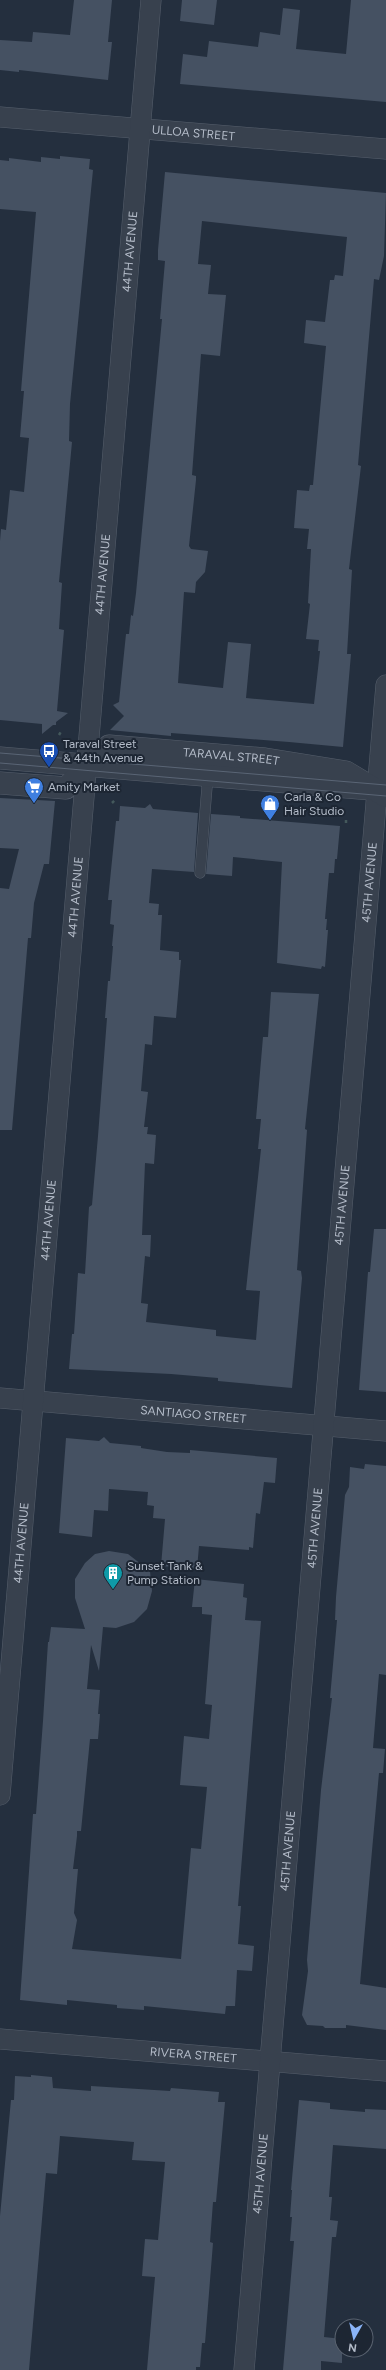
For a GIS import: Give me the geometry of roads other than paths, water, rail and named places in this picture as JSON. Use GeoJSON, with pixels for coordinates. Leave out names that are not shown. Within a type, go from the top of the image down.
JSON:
{"type":"FeatureCollection","features":[{"type":"Feature","properties":{"kind":"street","name":"44TH AVENUE"},"geometry":{"type":"LineString","coordinates":[[0,1795],[151,0]]}},
{"type":"Feature","properties":{"kind":"street","name":"ULLOA STREET"},"geometry":{"type":"LineString","coordinates":[[0,117],[386,149]]}},
{"type":"Feature","properties":{"kind":"street","name":"45TH AVENUE"},"geometry":{"type":"LineString","coordinates":[[244,2370],[324,1426],[383,792],[386,685]]}},
{"type":"Feature","properties":{"kind":"street","name":"TARAVAL STREET"},"geometry":{"type":"LineString","coordinates":[[0,783],[66,788],[87,765],[109,746],[265,758],[346,772],[383,792]]}},
{"type":"Feature","properties":{"kind":"street","name":"TARAVAL STREET"},"geometry":{"type":"LineString","coordinates":[[0,758],[208,775],[383,792]]}},
{"type":"Feature","properties":{"kind":"street","name":"SANTIAGO STREET"},"geometry":{"type":"LineString","coordinates":[[0,1398],[386,1431]]}},
{"type":"Feature","properties":{"kind":"street","name":"RIVERA STREET"},"geometry":{"type":"LineString","coordinates":[[0,2039],[386,2071]]}},
{"type":"Feature","properties":{"kind":"lane"},"geometry":{"type":"LineString","coordinates":[[200,873],[208,775]]}},
{"type":"Feature","properties":{"kind":"tram line"},"geometry":{"type":"LineString","coordinates":[[0,753],[386,785]]}},
{"type":"Feature","properties":{"kind":"tram line"},"geometry":{"type":"LineString","coordinates":[[0,763],[386,796]]}},
{"type":"Feature","properties":{"kind":"place","name":"Taraval Street & 44th Avenue"},"geometry":{"type":"Point","coordinates":[49,768]}},
{"type":"Feature","properties":{"kind":"place","name":"Amity Market"},"geometry":{"type":"Point","coordinates":[34,804]}},
{"type":"Feature","properties":{"kind":"place","name":"Carla & Co Hair Studio"},"geometry":{"type":"Point","coordinates":[270,821]}},
{"type":"Feature","properties":{"kind":"place","name":"Sunset Tank & Pump Station"},"geometry":{"type":"Point","coordinates":[113,1590]}}]}
